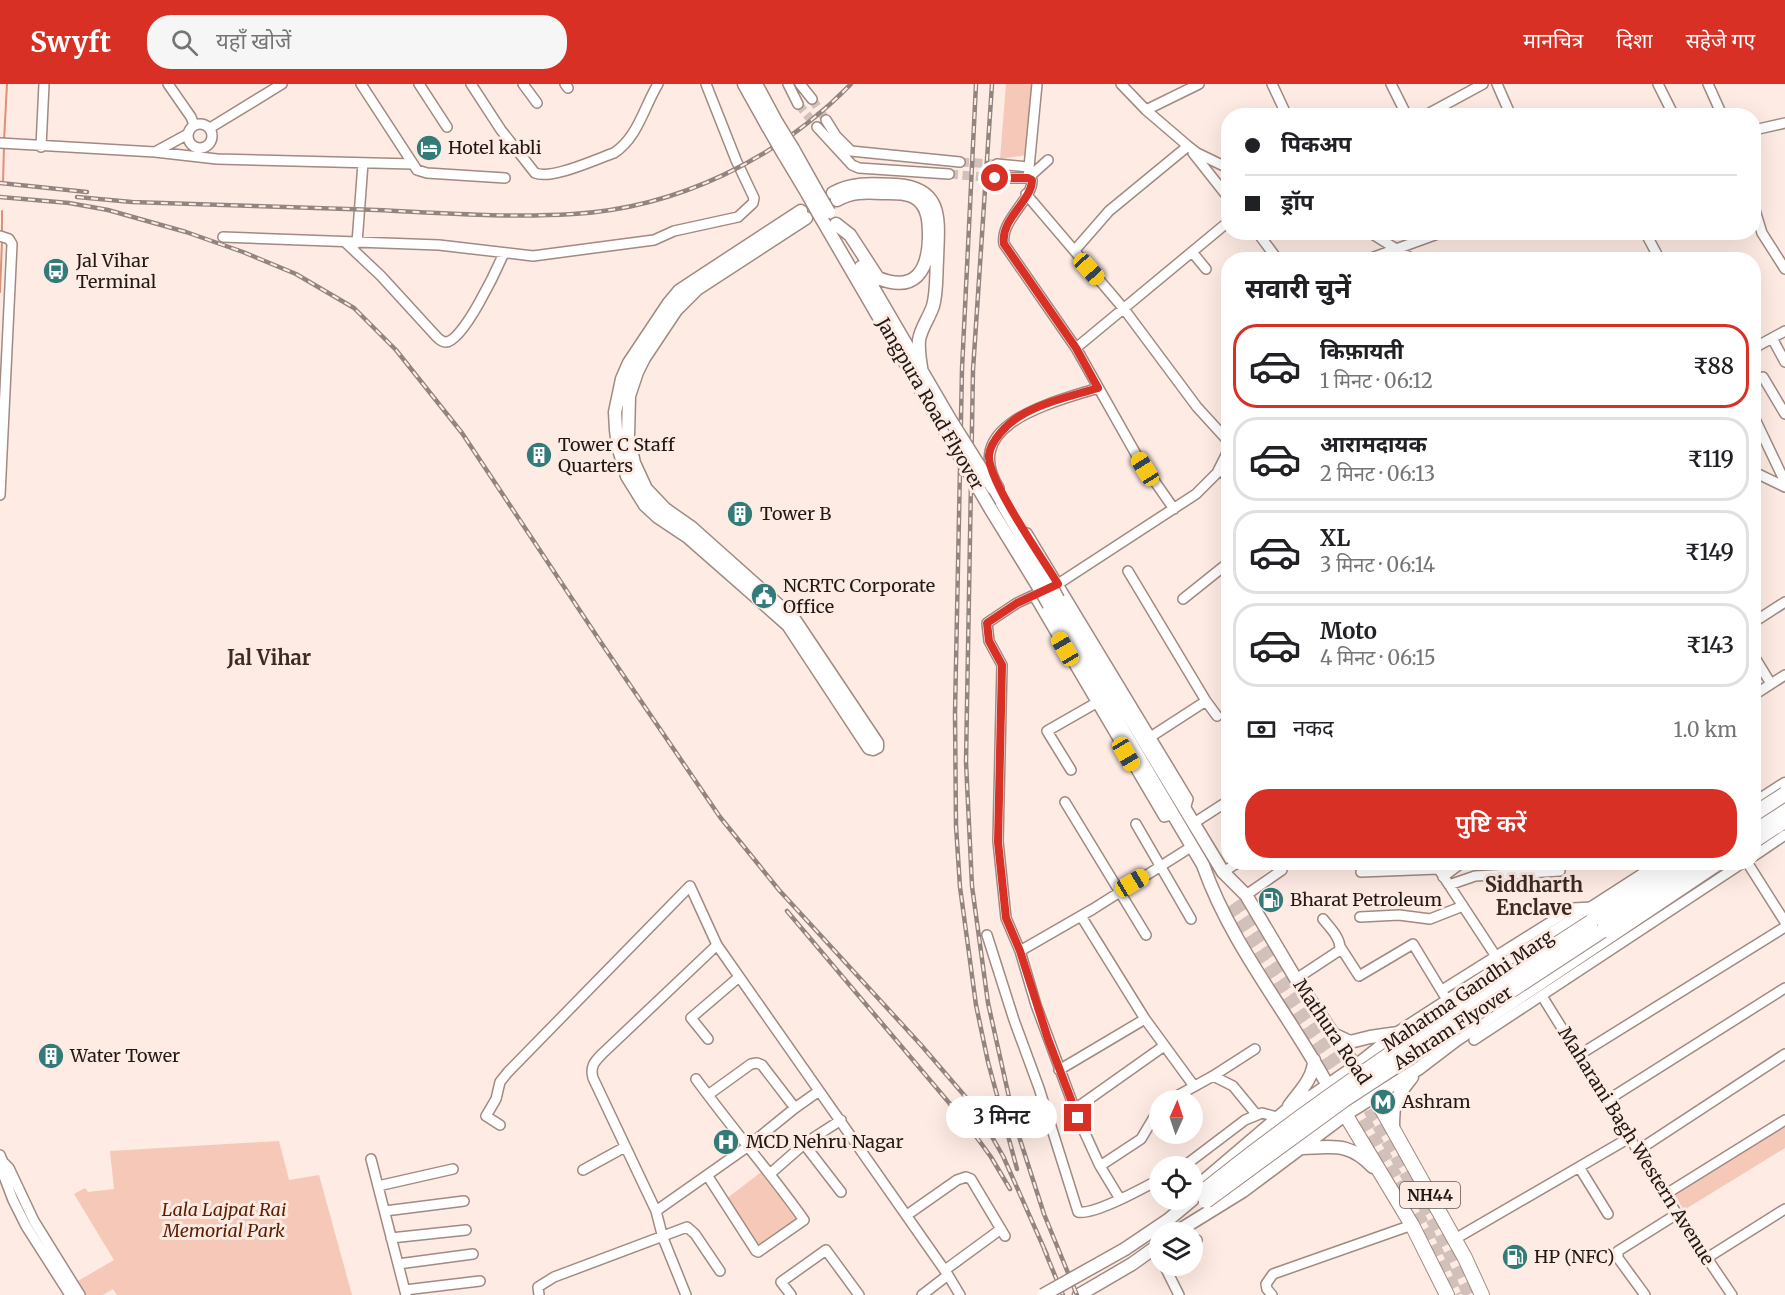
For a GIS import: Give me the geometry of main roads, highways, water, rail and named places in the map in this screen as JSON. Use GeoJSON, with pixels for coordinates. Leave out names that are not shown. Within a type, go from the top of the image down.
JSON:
{"type":"FeatureCollection","features":[{"type":"Feature","properties":{"kind":"highway"},"geometry":{"type":"LineString","coordinates":[[1761,808],[1782,789]]}},
{"type":"Feature","properties":{"kind":"highway"},"geometry":{"type":"LineString","coordinates":[[1761,825],[1785,807]]}},
{"type":"Feature","properties":{"kind":"highway","name":"Ashram Flyover"},"geometry":{"type":"LineString","coordinates":[[1203,1192],[1258,1146],[1338,1090],[1669,870]]}},
{"type":"Feature","properties":{"kind":"highway","name":"Ashram Flyover"},"geometry":{"type":"LineString","coordinates":[[1203,1193],[1693,870]]}},
{"type":"Feature","properties":{"kind":"highway","name":"Mathura Road"},"geometry":{"type":"LineString","coordinates":[[1327,1084],[1412,1225],[1447,1295]]}},
{"type":"Feature","properties":{"kind":"highway","name":"Mathura Road"},"geometry":{"type":"LineString","coordinates":[[1375,1097],[1455,1239],[1482,1295]]}},
{"type":"Feature","properties":{"kind":"main road","name":"Jangpura Road Flyover"},"geometry":{"type":"LineString","coordinates":[[744,84],[990,508],[1170,811]]}},
{"type":"Feature","properties":{"kind":"main road","name":"Jangpura Road Flyover"},"geometry":{"type":"LineString","coordinates":[[756,84],[922,372],[1182,805]]}},
{"type":"Feature","properties":{"kind":"main road"},"geometry":{"type":"LineString","coordinates":[[835,196],[867,192],[902,193],[922,196],[935,206],[938,225],[934,305],[919,341],[922,372]]}},
{"type":"Feature","properties":{"kind":"main road"},"geometry":{"type":"LineString","coordinates":[[836,224],[850,235],[878,278],[900,284],[920,275],[926,265],[929,223],[922,196]]}},
{"type":"Feature","properties":{"kind":"main road"},"geometry":{"type":"LineString","coordinates":[[803,214],[697,289],[676,310],[637,372],[629,396],[628,436],[634,463],[646,489],[665,509],[704,538],[794,619],[878,743],[873,750],[869,748],[788,625],[688,537],[658,517],[645,505],[627,476],[618,447],[615,412],[622,379],[629,363],[669,303],[679,291],[694,281],[803,214]]}},
{"type":"Feature","properties":{"kind":"main road"},"geometry":{"type":"LineString","coordinates":[[1761,800],[1782,789],[1785,807]]}},
{"type":"Feature","properties":{"kind":"main road","name":"Mathura Road"},"geometry":{"type":"LineString","coordinates":[[1182,805],[1221,869]]}},
{"type":"Feature","properties":{"kind":"main road","name":"Mathura Road"},"geometry":{"type":"LineString","coordinates":[[1170,811],[1203,865],[1213,894],[1270,994],[1314,1060],[1327,1084]]}},
{"type":"Feature","properties":{"kind":"main road"},"geometry":{"type":"LineString","coordinates":[[1761,837],[1785,822]]}},
{"type":"Feature","properties":{"kind":"main road"},"geometry":{"type":"LineString","coordinates":[[1203,865],[1238,900]]}},
{"type":"Feature","properties":{"kind":"main road","name":"Mathura Road"},"geometry":{"type":"LineString","coordinates":[[1222,870],[1238,900],[1296,979],[1375,1097]]}},
{"type":"Feature","properties":{"kind":"main road","name":"Mahatma Gandhi Marg"},"geometry":{"type":"LineString","coordinates":[[1203,1191],[1282,1113],[1314,1095],[1356,1066],[1398,1033],[1447,1002],[1499,961],[1595,907],[1651,870]]}},
{"type":"Feature","properties":{"kind":"main road","name":"Mahatma Gandhi Marg"},"geometry":{"type":"LineString","coordinates":[[1193,1222],[1243,1191],[1346,1114],[1418,1069],[1456,1040],[1709,870]]}},
{"type":"Feature","properties":{"kind":"main road"},"geometry":{"type":"LineString","coordinates":[[1435,1009],[1456,1040]]}},
{"type":"Feature","properties":{"kind":"main road"},"geometry":{"type":"LineString","coordinates":[[1333,1035],[1350,1042],[1398,1033],[1418,1069],[1396,1098],[1392,1111],[1393,1129]]}},
{"type":"Feature","properties":{"kind":"main road"},"geometry":{"type":"LineString","coordinates":[[1314,1060],[1314,1067],[1306,1084],[1282,1113],[1301,1149],[1338,1146],[1350,1149],[1365,1158],[1382,1176]]}},
{"type":"Feature","properties":{"kind":"main road"},"geometry":{"type":"LineString","coordinates":[[1042,1295],[1125,1248],[1148,1233],[1172,1210]]}},
{"type":"Feature","properties":{"kind":"main road","name":"Mahatma Gandhi Marg"},"geometry":{"type":"LineString","coordinates":[[1148,1233],[1179,1210]]}},
{"type":"Feature","properties":{"kind":"main road"},"geometry":{"type":"LineString","coordinates":[[1079,1295],[1149,1251]]}},
{"type":"Feature","properties":{"kind":"waterway"},"geometry":{"type":"LineString","coordinates":[[4,141],[7,84]]}},
{"type":"Feature","properties":{"kind":"waterway"},"geometry":{"type":"LineString","coordinates":[[3,183],[4,147]]}},
{"type":"Feature","properties":{"kind":"waterway"},"geometry":{"type":"LineString","coordinates":[[2,211],[2,232]]}},
{"type":"Feature","properties":{"kind":"waterway"},"geometry":{"type":"LineString","coordinates":[[0,292],[2,241]]}},
{"type":"Feature","properties":{"kind":"tunnel"},"geometry":{"type":"LineString","coordinates":[[812,99],[826,120]]}},
{"type":"Feature","properties":{"kind":"tunnel"},"geometry":{"type":"LineString","coordinates":[[798,104],[817,127]]}},
{"type":"Feature","properties":{"kind":"tunnel"},"geometry":{"type":"LineString","coordinates":[[960,162],[997,164]]}},
{"type":"Feature","properties":{"kind":"tunnel"},"geometry":{"type":"LineString","coordinates":[[949,174],[995,178]]}},
{"type":"Feature","properties":{"kind":"tunnel"},"geometry":{"type":"LineString","coordinates":[[1238,900],[1350,1080]]}},
{"type":"Feature","properties":{"kind":"tunnel"},"geometry":{"type":"LineString","coordinates":[[1229,906],[1334,1075],[1359,1110],[1428,1232],[1458,1295]]}},
{"type":"Feature","properties":{"kind":"tunnel"},"geometry":{"type":"LineString","coordinates":[[1360,1094],[1437,1229],[1469,1295]]}},
{"type":"Feature","properties":{"kind":"railway"},"geometry":{"type":"LineString","coordinates":[[77,197],[132,202],[450,214],[549,215],[612,210],[650,202],[724,175],[758,157],[791,135],[851,84]]}},
{"type":"Feature","properties":{"kind":"railway"},"geometry":{"type":"LineString","coordinates":[[976,84],[962,369],[955,713],[956,826],[960,887],[976,1005],[988,1062],[1017,1169]]}},
{"type":"Feature","properties":{"kind":"railway"},"geometry":{"type":"LineString","coordinates":[[992,84],[973,370],[966,762],[972,886],[988,1003],[1015,1124],[1044,1214],[1077,1295]]}},
{"type":"Feature","properties":{"kind":"railway"},"geometry":{"type":"LineString","coordinates":[[0,183],[87,192]]}},
{"type":"Feature","properties":{"kind":"railway"},"geometry":{"type":"LineString","coordinates":[[0,197],[69,203],[108,210],[186,232],[243,252],[296,274],[354,308],[396,350],[462,433],[720,817],[779,890],[921,1045],[976,1109],[1003,1156],[1047,1255]]}},
{"type":"Feature","properties":{"kind":"railway"},"geometry":{"type":"LineString","coordinates":[[787,911],[967,1124],[991,1157],[1010,1189]]}},
{"type":"Feature","properties":{"kind":"railway"},"geometry":{"type":"LineString","coordinates":[[1044,1249],[1063,1295]]}},
{"type":"Feature","properties":{"kind":"place","name":"Hotel kabli"},"geometry":{"type":"Point","coordinates":[429,148]}},
{"type":"Feature","properties":{"kind":"place","name":"Jal Vihar Terminal"},"geometry":{"type":"Point","coordinates":[56,271]}},
{"type":"Feature","properties":{"kind":"place","name":"Tower C Staff Quarters"},"geometry":{"type":"Point","coordinates":[539,455]}},
{"type":"Feature","properties":{"kind":"place","name":"Tower B"},"geometry":{"type":"Point","coordinates":[740,514]}},
{"type":"Feature","properties":{"kind":"place","name":"NCRTC Corporate Office"},"geometry":{"type":"Point","coordinates":[764,596]}},
{"type":"Feature","properties":{"kind":"place","name":"Bharat Petroleum"},"geometry":{"type":"Point","coordinates":[1271,900]}},
{"type":"Feature","properties":{"kind":"place","name":"Water Tower"},"geometry":{"type":"Point","coordinates":[51,1056]}},
{"type":"Feature","properties":{"kind":"place","name":"Ashram"},"geometry":{"type":"Point","coordinates":[1383,1102]}},
{"type":"Feature","properties":{"kind":"place","name":"MCD Nehru Nagar"},"geometry":{"type":"Point","coordinates":[726,1142]}},
{"type":"Feature","properties":{"kind":"place","name":"HP (NFC)"},"geometry":{"type":"Point","coordinates":[1515,1257]}},
{"type":"Feature","properties":{"kind":"district","name":"Jal Vihar"},"geometry":{"type":"Point","coordinates":[269,658]}},
{"type":"Feature","properties":{"kind":"district","name":"Siddharth Enclave"},"geometry":{"type":"Point","coordinates":[1534,896]}},
{"type":"Feature","properties":{"kind":"park label","name":"Lala Lajpat Rai Memorial Park"},"geometry":{"type":"Point","coordinates":[224,1220]}}]}
